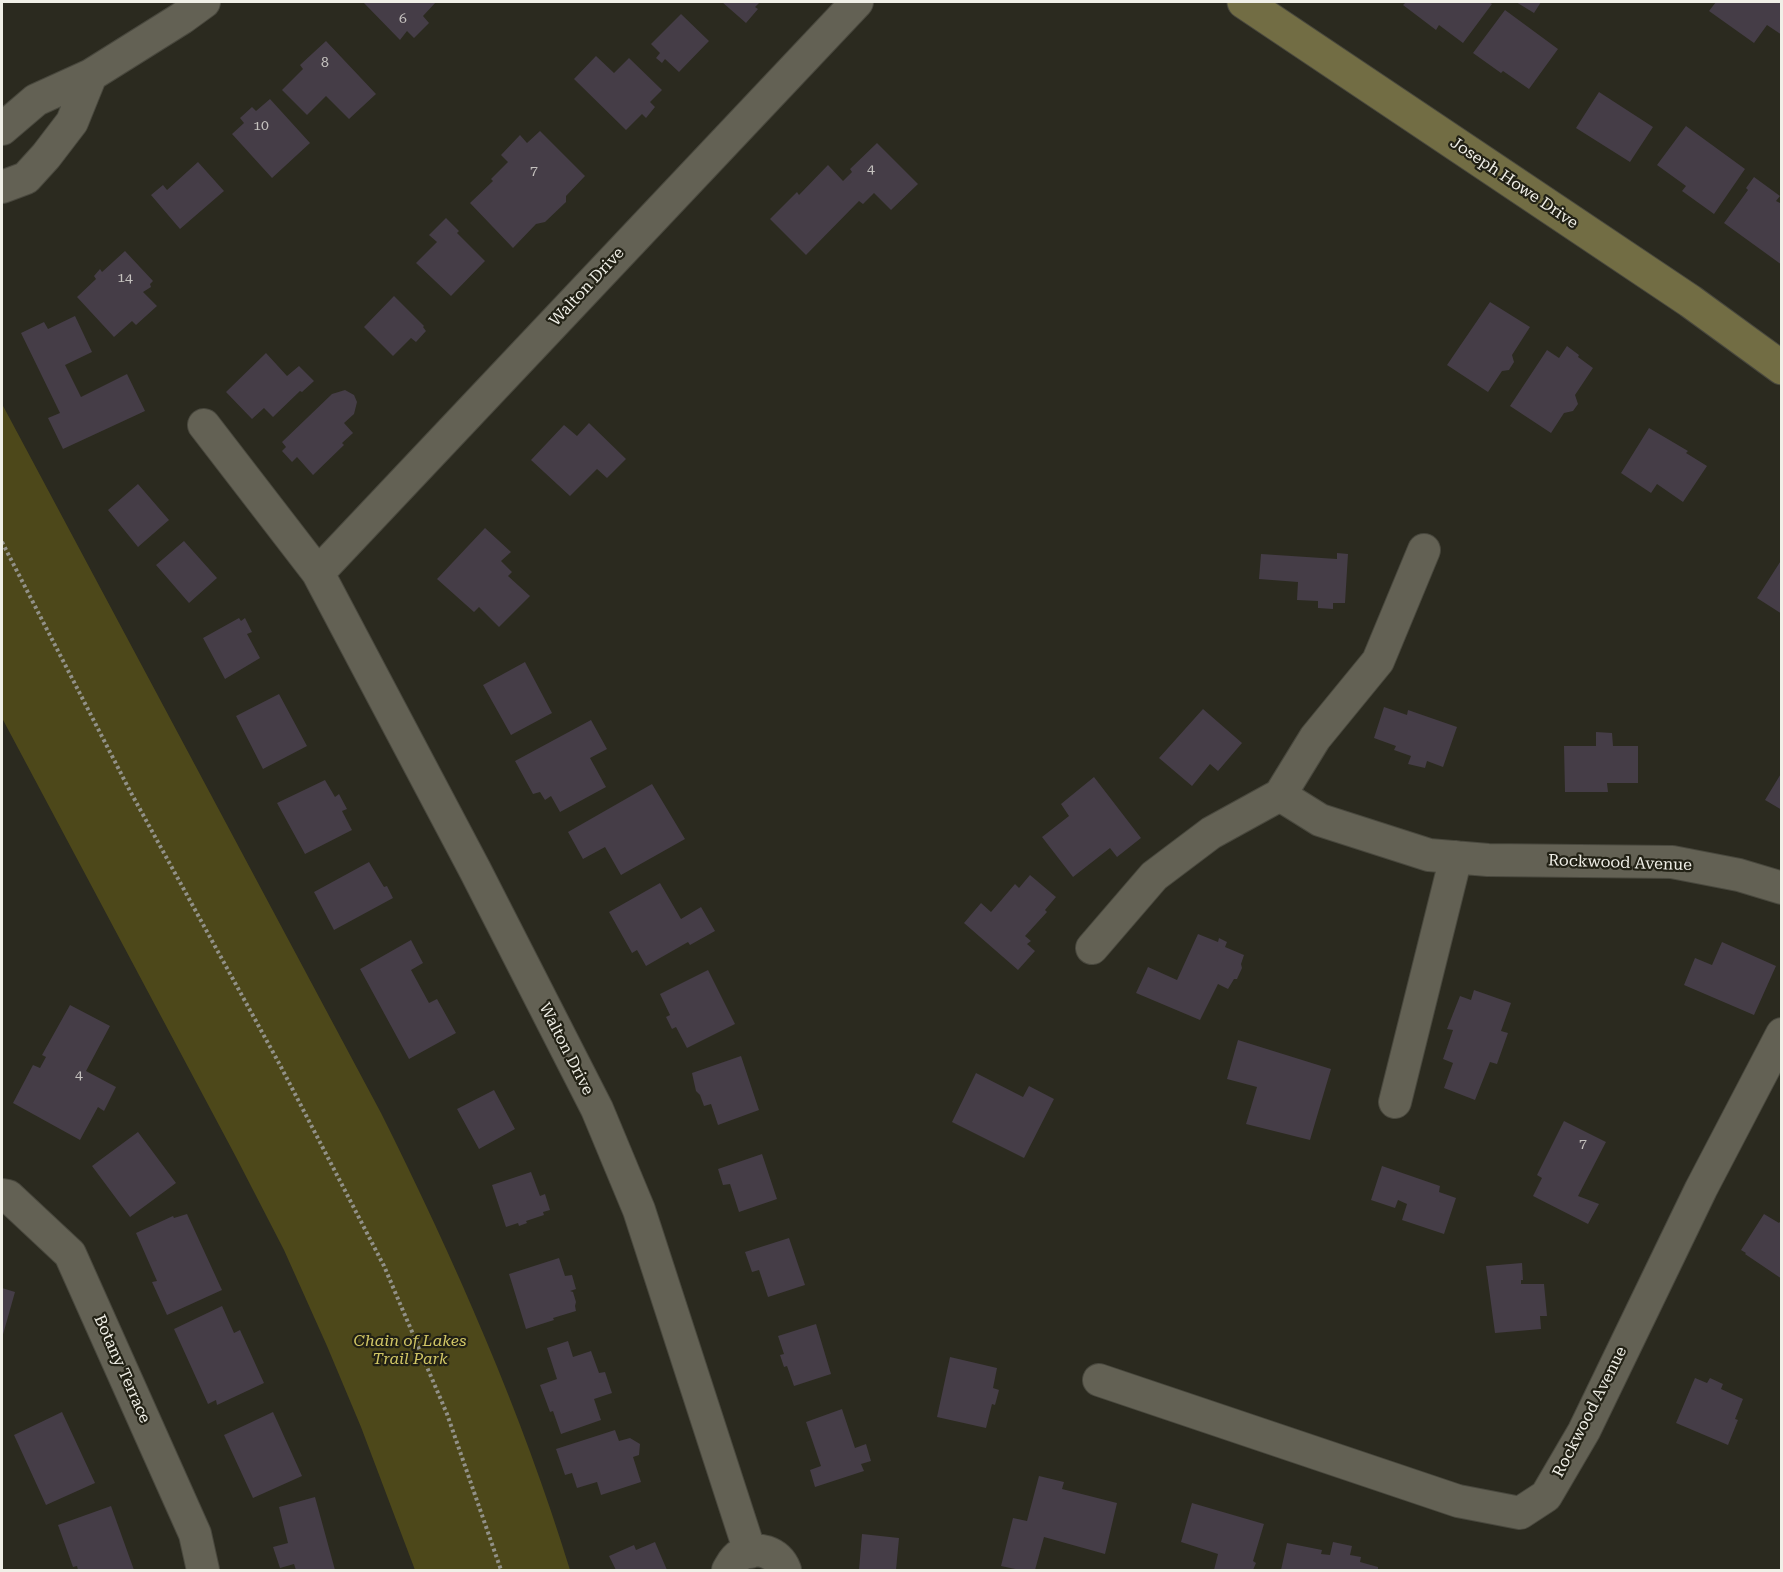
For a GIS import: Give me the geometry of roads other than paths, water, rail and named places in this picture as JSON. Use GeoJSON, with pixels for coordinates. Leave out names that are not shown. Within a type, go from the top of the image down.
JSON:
{"type":"FeatureCollection","features":[{"type":"Feature","properties":{"kind":"main road","name":"Joseph Howe Drive"},"geometry":{"type":"LineString","coordinates":[[1253,4],[1690,301],[1782,368]]}},
{"type":"Feature","properties":{"kind":"street"},"geometry":{"type":"LineString","coordinates":[[2,129],[36,100],[91,75],[204,2]]}},
{"type":"Feature","properties":{"kind":"street","name":"Walton Drive"},"geometry":{"type":"LineString","coordinates":[[318,573],[857,2]]}},
{"type":"Feature","properties":{"kind":"street"},"geometry":{"type":"LineString","coordinates":[[2,187],[26,178],[46,156],[72,122],[91,75]]}},
{"type":"Feature","properties":{"kind":"street","name":"Walton Drive"},"geometry":{"type":"LineString","coordinates":[[204,425],[318,573],[475,870],[597,1109],[639,1210],[739,1562],[759,1550],[777,1557],[785,1570]]}},
{"type":"Feature","properties":{"kind":"street"},"geometry":{"type":"LineString","coordinates":[[1092,948],[1154,876],[1211,833],[1280,795],[1315,738],[1378,661],[1424,550]]}},
{"type":"Feature","properties":{"kind":"street","name":"Rockwood Avenue"},"geometry":{"type":"LineString","coordinates":[[1280,795],[1320,820],[1429,855],[1488,860],[1672,862],[1739,875],[1782,888]]}},
{"type":"Feature","properties":{"kind":"street"},"geometry":{"type":"LineString","coordinates":[[1395,1102],[1456,857]]}},
{"type":"Feature","properties":{"kind":"street","name":"Rockwood Avenue"},"geometry":{"type":"LineString","coordinates":[[1099,1380],[1458,1501],[1520,1513],[1546,1496],[1584,1431],[1701,1189],[1782,1034]]}},
{"type":"Feature","properties":{"kind":"street","name":"Botany Terrace"},"geometry":{"type":"LineString","coordinates":[[2,1195],[8,1196],[70,1254],[195,1534],[203,1570]]}},
{"type":"Feature","properties":{"kind":"park label","name":"Chain of Lakes Trail Park"},"geometry":{"type":"Point","coordinates":[410,1350]}}]}
